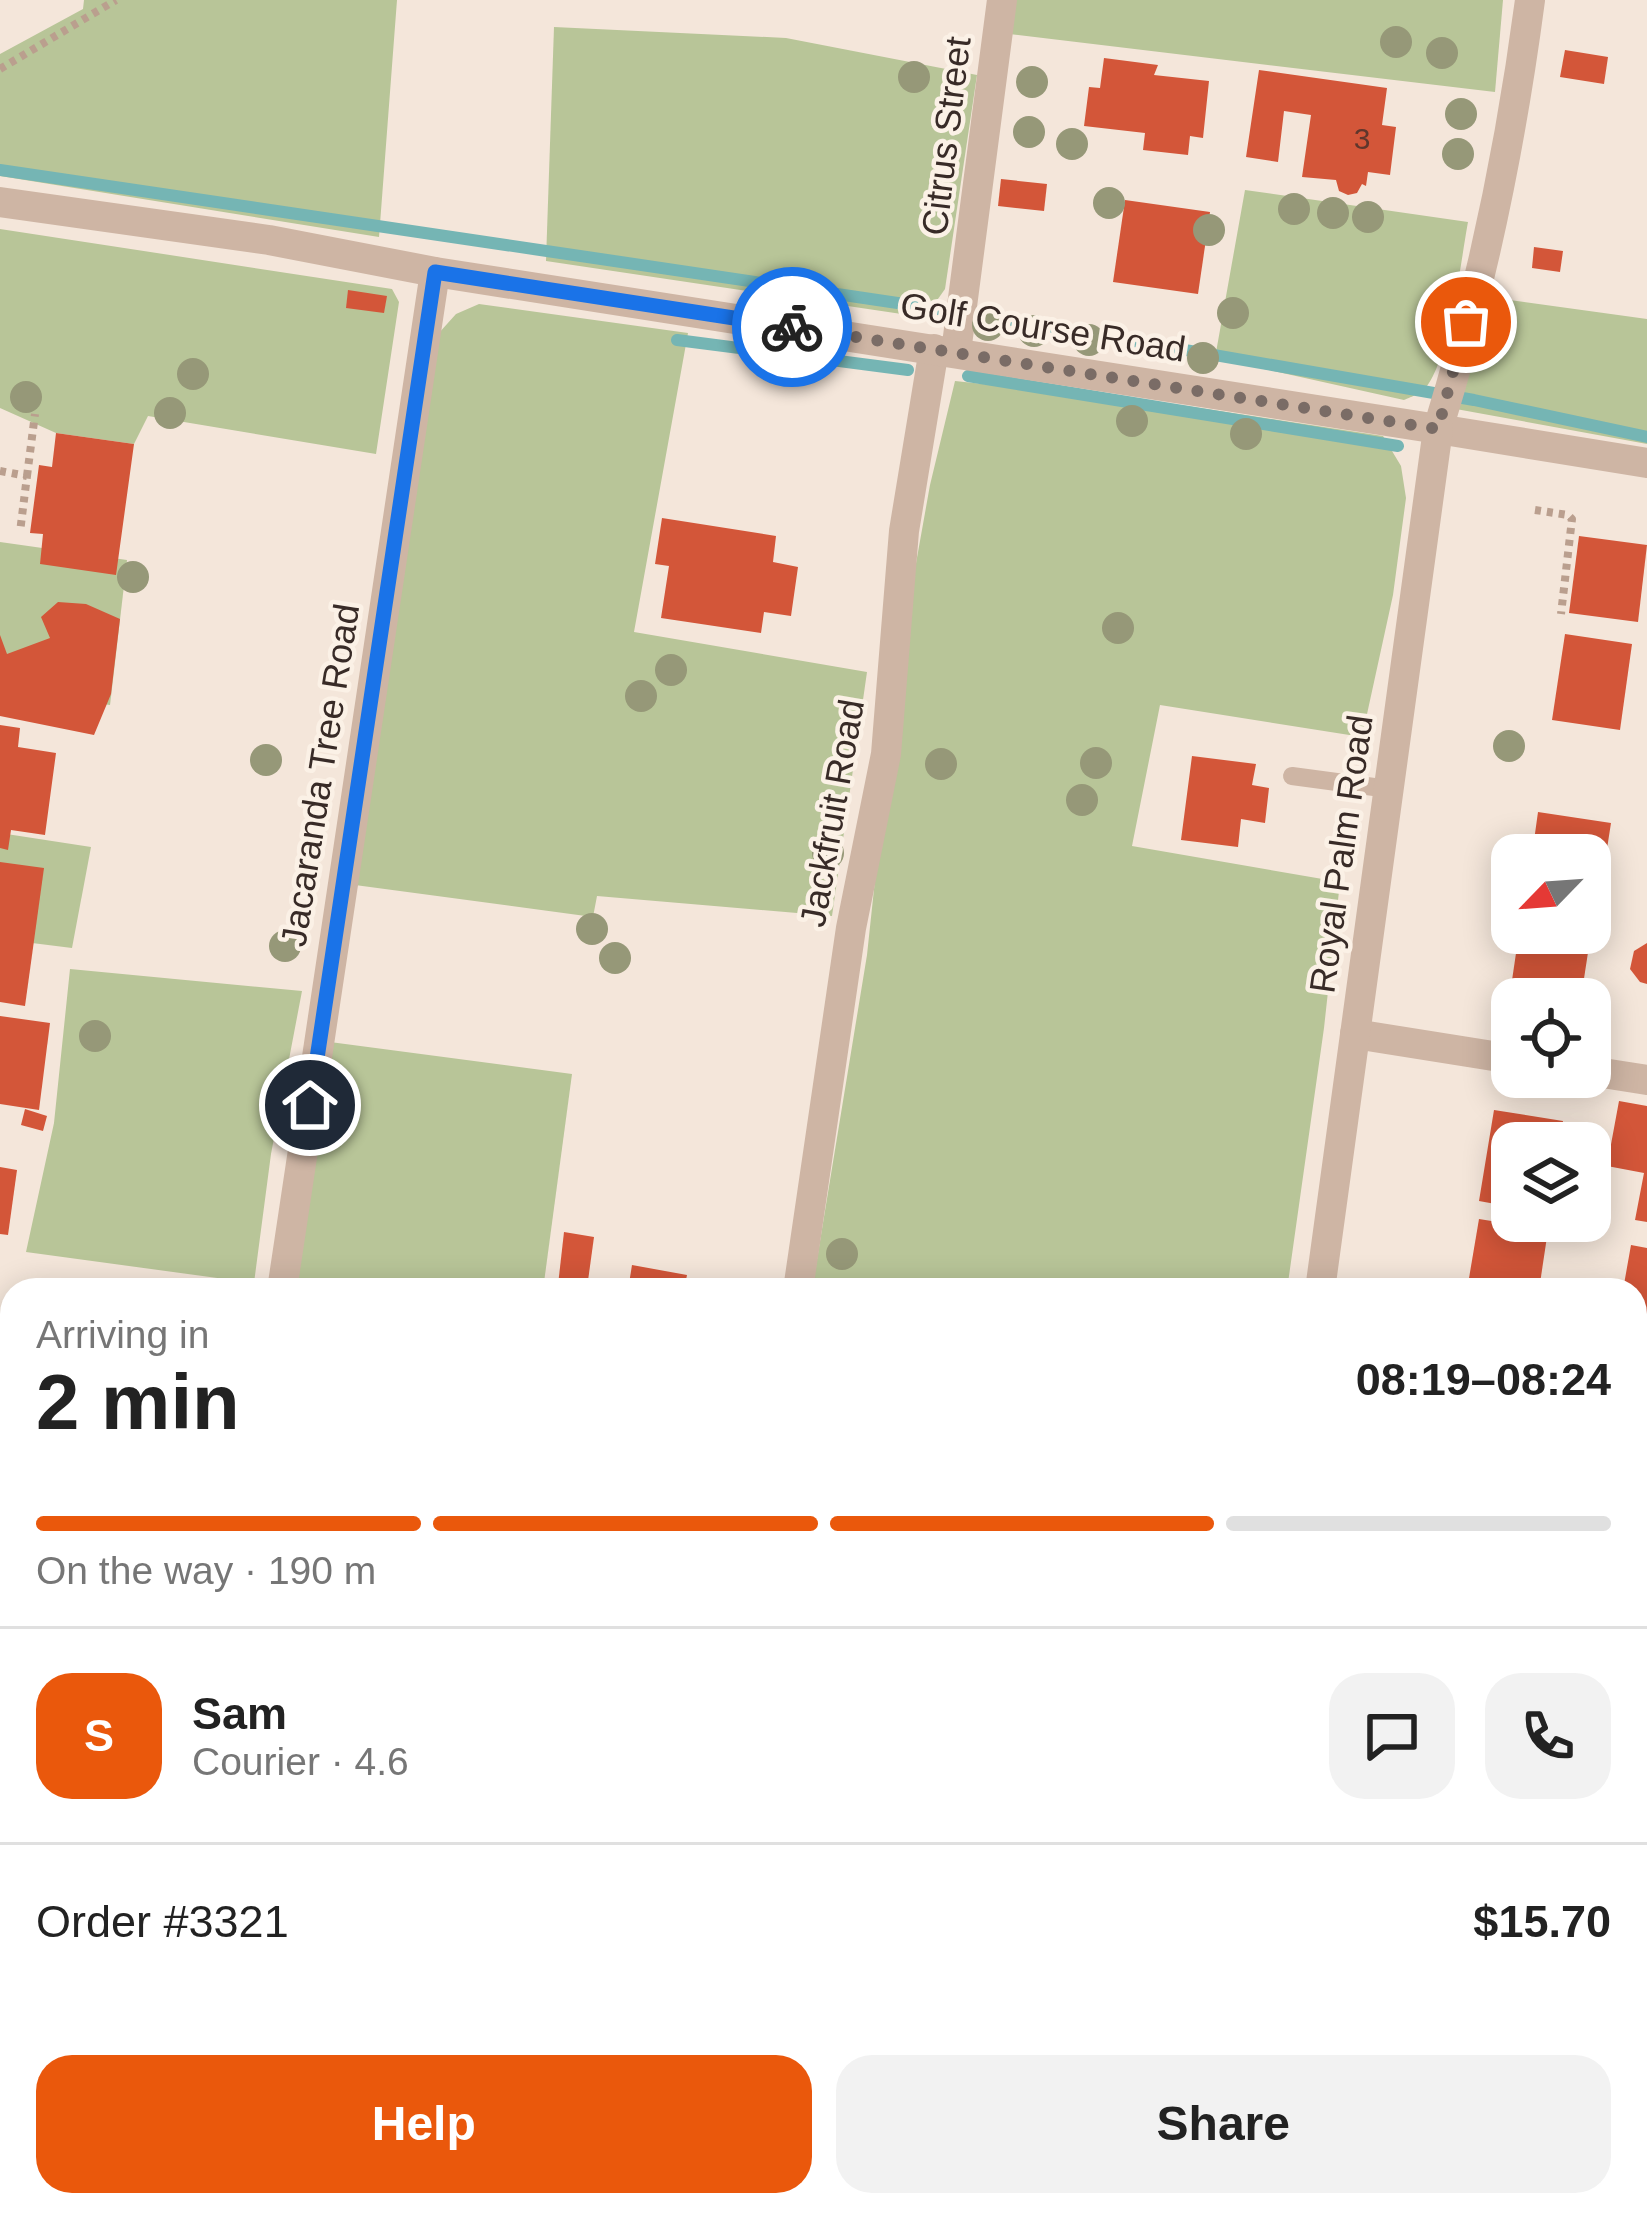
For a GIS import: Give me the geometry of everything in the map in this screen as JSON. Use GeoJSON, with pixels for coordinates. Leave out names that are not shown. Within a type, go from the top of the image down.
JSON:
{"type":"FeatureCollection","features":[{"type":"Feature","properties":{"kind":"street","name":"Citrus Street"},"geometry":{"type":"LineString","coordinates":[[945,351],[1002,0]]}},
{"type":"Feature","properties":{"kind":"street","name":"Royal Palm Road"},"geometry":{"type":"LineString","coordinates":[[1322,1278],[1438,429],[1498,193],[1530,0]]}},
{"type":"Feature","properties":{"kind":"street","name":"Golf Course Road"},"geometry":{"type":"LineString","coordinates":[[0,202],[268,240],[435,272],[1647,463]]}},
{"type":"Feature","properties":{"kind":"street","name":"Jacaranda Tree Road"},"geometry":{"type":"LineString","coordinates":[[284,1278],[435,272]]}},
{"type":"Feature","properties":{"kind":"street","name":"Jackfruit Road"},"geometry":{"type":"LineString","coordinates":[[800,1278],[851,928],[886,754],[904,531],[945,351]]}},
{"type":"Feature","properties":{"kind":"street"},"geometry":{"type":"LineString","coordinates":[[1355,1034],[1491,1056]]}},
{"type":"Feature","properties":{"kind":"street"},"geometry":{"type":"LineString","coordinates":[[1611,1074],[1647,1080]]}},
{"type":"Feature","properties":{"kind":"lane"},"geometry":{"type":"LineString","coordinates":[[1292,776],[1389,789]]}},
{"type":"Feature","properties":{"kind":"path"},"geometry":{"type":"LineString","coordinates":[[0,69],[116,0]]}},
{"type":"Feature","properties":{"kind":"path"},"geometry":{"type":"LineString","coordinates":[[20,532],[35,414]]}},
{"type":"Feature","properties":{"kind":"path"},"geometry":{"type":"LineString","coordinates":[[0,471],[27,476]]}},
{"type":"Feature","properties":{"kind":"path"},"geometry":{"type":"LineString","coordinates":[[1534,510],[1572,519],[1562,614]]}},
{"type":"Feature","properties":{"kind":"green space"},"geometry":{"type":"Polygon","coordinates":[[[84,0],[397,0],[379,237],[0,176],[0,54],[83,9],[84,0]]]}},
{"type":"Feature","properties":{"kind":"green space"},"geometry":{"type":"Polygon","coordinates":[[[1013,0],[1503,0],[1495,92],[1009,34],[1013,0]]]}},
{"type":"Feature","properties":{"kind":"green space"},"geometry":{"type":"Polygon","coordinates":[[[554,27],[786,38],[977,75],[945,289],[933,306],[915,316],[546,261],[554,27]]]}},
{"type":"Feature","properties":{"kind":"green space"},"geometry":{"type":"Polygon","coordinates":[[[1245,190],[1468,222],[1447,337],[1422,392],[1404,400],[1215,358],[1245,190]]]}},
{"type":"Feature","properties":{"kind":"green space"},"geometry":{"type":"Polygon","coordinates":[[[0,229],[392,289],[399,302],[376,454],[148,416],[134,444],[56,433],[0,408],[0,229]]]}},
{"type":"Feature","properties":{"kind":"green space"},"geometry":{"type":"Polygon","coordinates":[[[1474,295],[1647,319],[1647,444],[1456,409],[1474,295]]]}},
{"type":"Feature","properties":{"kind":"green space"},"geometry":{"type":"Polygon","coordinates":[[[479,304],[688,333],[634,632],[867,672],[832,916],[597,896],[593,917],[355,885],[438,334],[456,314],[479,304]]]}},
{"type":"Feature","properties":{"kind":"green space"},"geometry":{"type":"Polygon","coordinates":[[[955,381],[1187,406],[1383,436],[1401,466],[1406,498],[1393,595],[1362,737],[1160,705],[1132,846],[1340,882],[1289,1278],[814,1278],[867,955],[898,664],[930,485],[955,381]]]}},
{"type":"Feature","properties":{"kind":"green space"},"geometry":{"type":"Polygon","coordinates":[[[0,542],[127,560],[110,705],[0,690],[0,542]]]}},
{"type":"Feature","properties":{"kind":"green space"},"geometry":{"type":"Polygon","coordinates":[[[0,833],[91,847],[72,948],[0,939],[0,833]]]}},
{"type":"Feature","properties":{"kind":"green space"},"geometry":{"type":"Polygon","coordinates":[[[70,969],[302,991],[271,1154],[255,1278],[217,1278],[26,1252],[54,1123],[70,969]]]}},
{"type":"Feature","properties":{"kind":"green space"},"geometry":{"type":"Polygon","coordinates":[[[330,1042],[572,1074],[545,1278],[297,1278],[330,1042]]]}},
{"type":"Feature","properties":{"kind":"building"},"geometry":{"type":"Polygon","coordinates":[[[1565,50],[1608,57],[1604,84],[1560,77],[1565,50]]]}},
{"type":"Feature","properties":{"kind":"building"},"geometry":{"type":"Polygon","coordinates":[[[1104,58],[1158,65],[1154,75],[1209,81],[1203,138],[1190,136],[1188,155],[1143,150],[1145,133],[1084,126],[1089,87],[1100,88],[1104,58]]]}},
{"type":"Feature","properties":{"kind":"building"},"geometry":{"type":"Polygon","coordinates":[[[1259,70],[1387,88],[1382,125],[1396,127],[1390,175],[1368,172],[1366,186],[1348,195],[1339,191],[1336,180],[1302,177],[1311,115],[1284,111],[1278,162],[1246,157],[1259,70]]]}},
{"type":"Feature","properties":{"kind":"building"},"geometry":{"type":"Polygon","coordinates":[[[1001,179],[1047,184],[1044,211],[998,206],[1001,179]]]}},
{"type":"Feature","properties":{"kind":"building"},"geometry":{"type":"Polygon","coordinates":[[[1125,200],[1210,212],[1198,294],[1113,282],[1125,200]]]}},
{"type":"Feature","properties":{"kind":"building"},"geometry":{"type":"Polygon","coordinates":[[[1534,247],[1563,251],[1560,272],[1532,268],[1534,247]]]}},
{"type":"Feature","properties":{"kind":"building"},"geometry":{"type":"Polygon","coordinates":[[[348,290],[387,296],[384,313],[346,308],[348,290]]]}},
{"type":"Feature","properties":{"kind":"building"},"geometry":{"type":"Polygon","coordinates":[[[56,433],[134,444],[116,575],[40,564],[43,534],[30,533],[39,465],[52,467],[56,433]]]}},
{"type":"Feature","properties":{"kind":"building"},"geometry":{"type":"Polygon","coordinates":[[[662,518],[776,536],[773,562],[798,567],[791,616],[764,612],[761,633],[661,618],[669,566],[655,564],[662,518]]]}},
{"type":"Feature","properties":{"kind":"building"},"geometry":{"type":"Polygon","coordinates":[[[1579,536],[1647,545],[1638,622],[1569,613],[1579,536]]]}},
{"type":"Feature","properties":{"kind":"building"},"geometry":{"type":"Polygon","coordinates":[[[58,602],[86,604],[120,619],[111,694],[94,735],[0,716],[0,635],[7,654],[50,638],[41,617],[58,602]]]}},
{"type":"Feature","properties":{"kind":"building"},"geometry":{"type":"Polygon","coordinates":[[[1565,634],[1632,644],[1620,730],[1552,720],[1565,634]]]}},
{"type":"Feature","properties":{"kind":"building"},"geometry":{"type":"Polygon","coordinates":[[[0,725],[20,728],[18,747],[56,753],[45,835],[11,830],[8,850],[0,848],[0,725]]]}},
{"type":"Feature","properties":{"kind":"building"},"geometry":{"type":"Polygon","coordinates":[[[1192,756],[1256,764],[1252,785],[1269,788],[1265,823],[1241,819],[1238,847],[1181,840],[1192,756]]]}},
{"type":"Feature","properties":{"kind":"building"},"geometry":{"type":"Polygon","coordinates":[[[1538,812],[1611,823],[1609,834],[1535,834],[1538,812]]]}},
{"type":"Feature","properties":{"kind":"building"},"geometry":{"type":"Polygon","coordinates":[[[0,862],[44,868],[25,1006],[0,1002],[0,862]]]}},
{"type":"Feature","properties":{"kind":"building"},"geometry":{"type":"Polygon","coordinates":[[[1647,943],[1647,984],[1630,969],[1634,951],[1647,943]]]}},
{"type":"Feature","properties":{"kind":"building"},"geometry":{"type":"Polygon","coordinates":[[[1516,954],[1588,954],[1584,978],[1512,978],[1516,954]]]}},
{"type":"Feature","properties":{"kind":"building"},"geometry":{"type":"Polygon","coordinates":[[[0,1016],[50,1023],[39,1110],[0,1104],[0,1016]]]}},
{"type":"Feature","properties":{"kind":"building"},"geometry":{"type":"Polygon","coordinates":[[[1619,1101],[1647,1106],[1647,1222],[1635,1220],[1644,1173],[1611,1167],[1619,1101]]]}},
{"type":"Feature","properties":{"kind":"building"},"geometry":{"type":"Polygon","coordinates":[[[25,1109],[47,1116],[43,1131],[21,1125],[25,1109]]]}},
{"type":"Feature","properties":{"kind":"building"},"geometry":{"type":"Polygon","coordinates":[[[1494,1110],[1563,1121],[1563,1122],[1492,1122],[1494,1110]]]}},
{"type":"Feature","properties":{"kind":"building"},"geometry":{"type":"Polygon","coordinates":[[[1491,1128],[1491,1203],[1479,1201],[1491,1128]]]}},
{"type":"Feature","properties":{"kind":"building"},"geometry":{"type":"Polygon","coordinates":[[[0,1167],[17,1170],[8,1235],[0,1234],[0,1167]]]}},
{"type":"Feature","properties":{"kind":"building"},"geometry":{"type":"Polygon","coordinates":[[[1479,1219],[1491,1221],[1491,1242],[1546,1242],[1541,1278],[1469,1278],[1479,1219]]]}},
{"type":"Feature","properties":{"kind":"building"},"geometry":{"type":"Polygon","coordinates":[[[564,1232],[594,1237],[588,1278],[559,1278],[564,1232]]]}},
{"type":"Feature","properties":{"kind":"building"},"geometry":{"type":"Polygon","coordinates":[[[1631,1245],[1647,1248],[1647,1278],[1625,1278],[1631,1245]]]}},
{"type":"Feature","properties":{"kind":"building"},"geometry":{"type":"Polygon","coordinates":[[[632,1265],[687,1275],[686,1278],[630,1278],[632,1265]]]}},
{"type":"Feature","properties":{"kind":"waterway"},"geometry":{"type":"LineString","coordinates":[[0,170],[938,309]]}},
{"type":"Feature","properties":{"kind":"waterway"},"geometry":{"type":"LineString","coordinates":[[989,316],[1474,400],[1647,437]]}},
{"type":"Feature","properties":{"kind":"waterway"},"geometry":{"type":"LineString","coordinates":[[677,340],[908,370]]}},
{"type":"Feature","properties":{"kind":"waterway"},"geometry":{"type":"LineString","coordinates":[[968,376],[1398,446]]}},
{"type":"Feature","properties":{"kind":"way so far"},"geometry":{"type":"LineString","coordinates":[[792,327],[1438,429],[1466,322]]}},
{"type":"Feature","properties":{"kind":"route"},"geometry":{"type":"LineString","coordinates":[[310,1105],[435,272],[792,327]]}}]}
